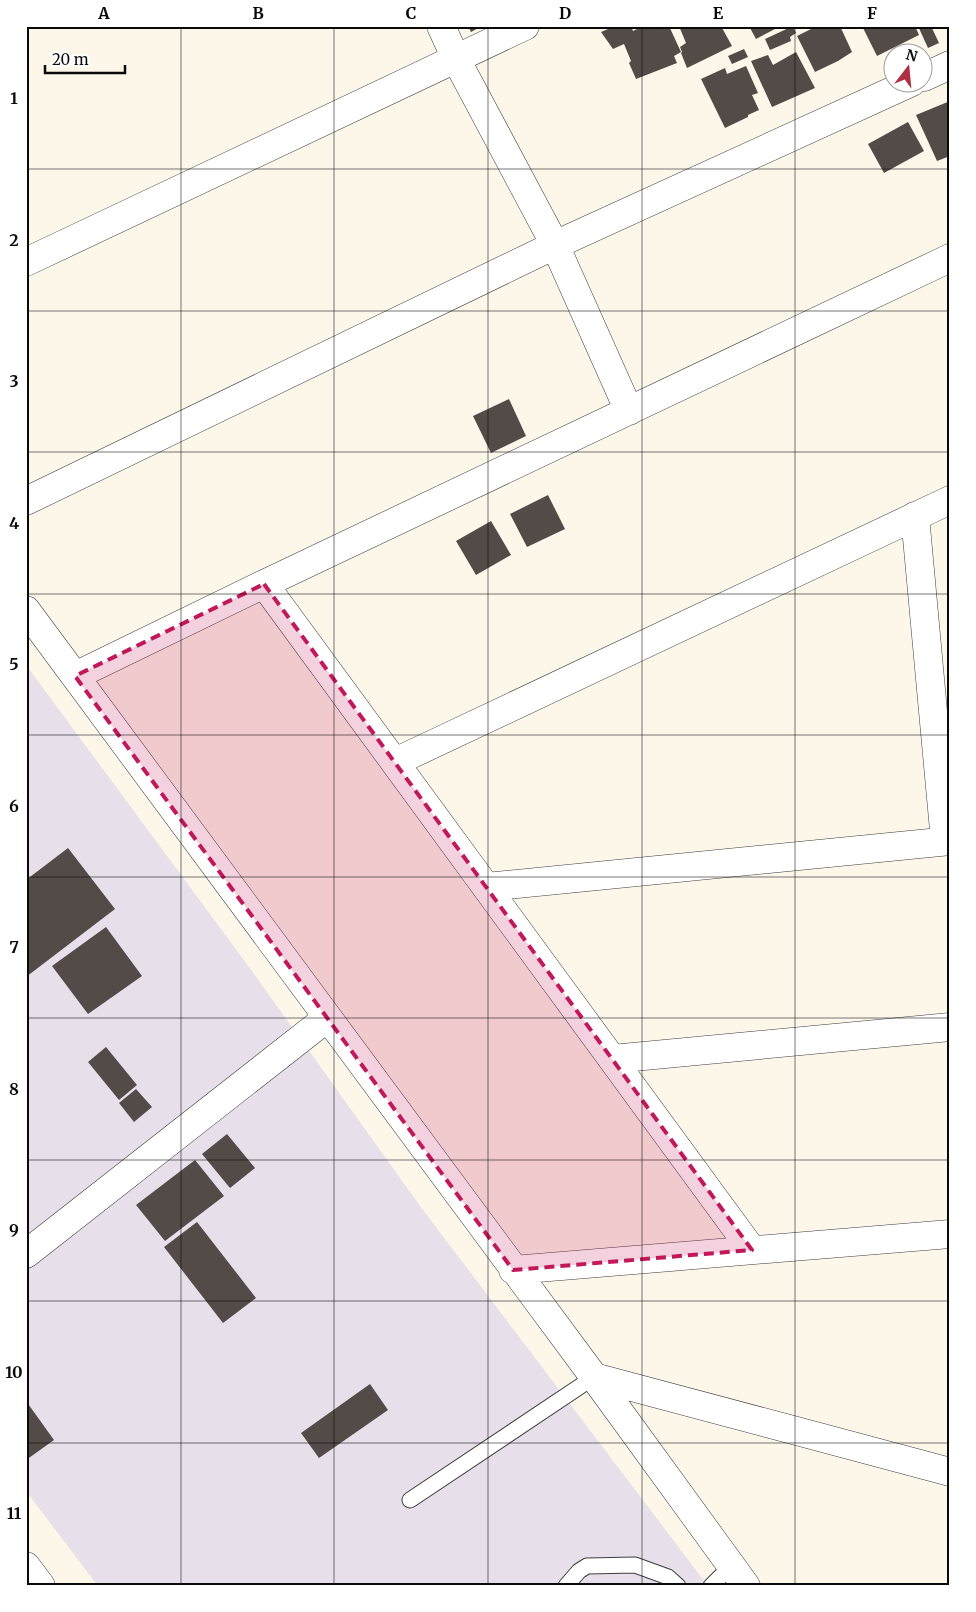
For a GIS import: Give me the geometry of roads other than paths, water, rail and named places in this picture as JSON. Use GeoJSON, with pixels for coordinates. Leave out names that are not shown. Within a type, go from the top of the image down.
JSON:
{"type":"FeatureCollection","features":[{"type":"Feature","properties":{"kind":"street"},"geometry":{"type":"LineString","coordinates":[[441,26],[456,59],[555,245],[628,411]]}},
{"type":"Feature","properties":{"kind":"street"},"geometry":{"type":"LineString","coordinates":[[26,262],[525,26]]}},
{"type":"Feature","properties":{"kind":"street"},"geometry":{"type":"LineString","coordinates":[[934,72],[950,65]]}},
{"type":"Feature","properties":{"kind":"street"},"geometry":{"type":"LineString","coordinates":[[26,500],[555,245],[890,92]]}},
{"type":"Feature","properties":{"kind":"street"},"geometry":{"type":"LineString","coordinates":[[75,676],[264,584],[950,258]]}},
{"type":"Feature","properties":{"kind":"street"},"geometry":{"type":"LineString","coordinates":[[395,762],[950,500]]}},
{"type":"Feature","properties":{"kind":"street"},"geometry":{"type":"LineString","coordinates":[[486,887],[947,841],[915,516]]}},
{"type":"Feature","properties":{"kind":"street"},"geometry":{"type":"LineString","coordinates":[[264,584],[752,1250]]}},
{"type":"Feature","properties":{"kind":"street"},"geometry":{"type":"LineString","coordinates":[[26,610],[594,1378],[738,1576]]}},
{"type":"Feature","properties":{"kind":"street"},"geometry":{"type":"LineString","coordinates":[[26,1254],[327,1018]]}},
{"type":"Feature","properties":{"kind":"street"},"geometry":{"type":"LineString","coordinates":[[612,1059],[950,1027]]}},
{"type":"Feature","properties":{"kind":"street"},"geometry":{"type":"LineString","coordinates":[[513,1270],[950,1234]]}},
{"type":"Feature","properties":{"kind":"street"},"geometry":{"type":"LineString","coordinates":[[594,1378],[950,1472]]}},
{"type":"Feature","properties":{"kind":"lane"},"geometry":{"type":"LineString","coordinates":[[410,1500],[594,1378]]}},
{"type":"Feature","properties":{"kind":"lane"},"geometry":{"type":"LineString","coordinates":[[566,1586],[579,1571],[587,1566],[635,1565],[668,1577],[678,1586]]}},
{"type":"Feature","properties":{"kind":"lane"},"geometry":{"type":"LineString","coordinates":[[711,1586],[738,1576]]}}]}
